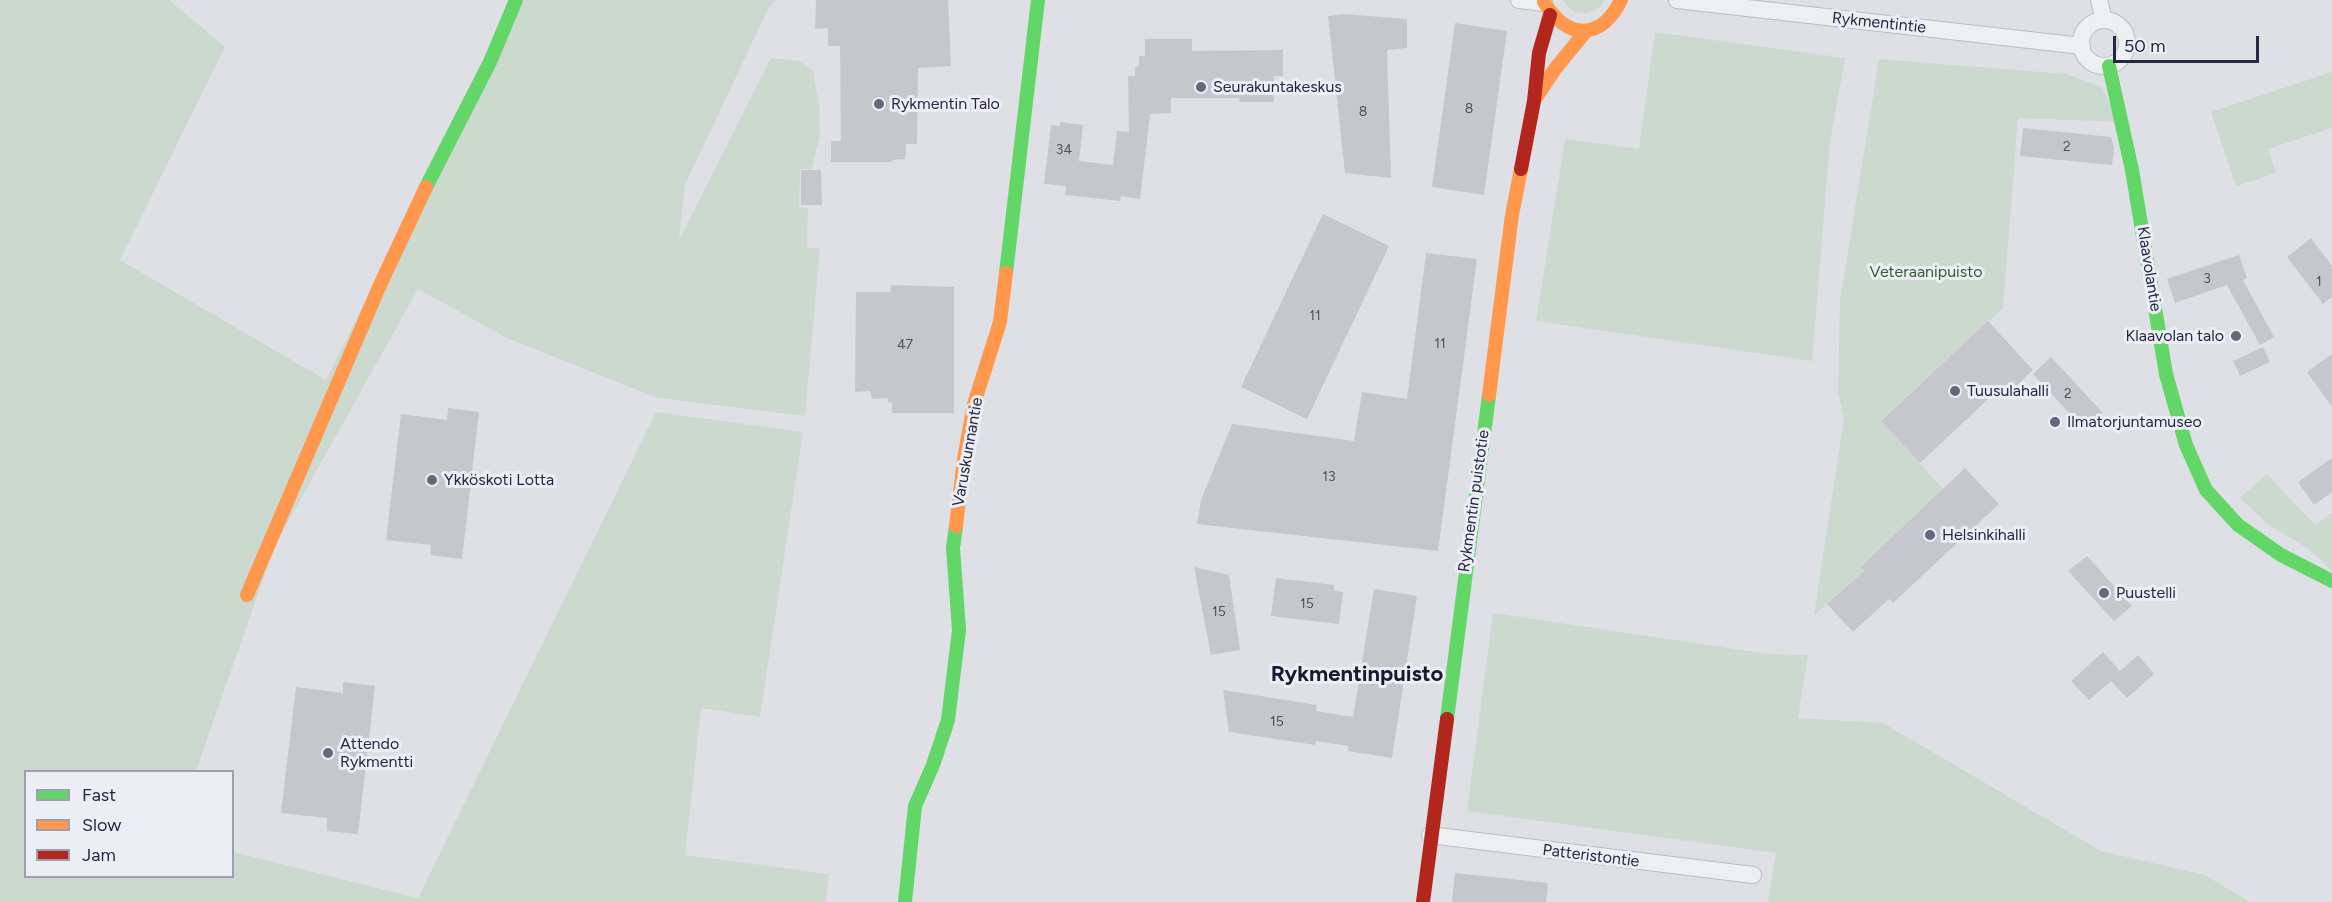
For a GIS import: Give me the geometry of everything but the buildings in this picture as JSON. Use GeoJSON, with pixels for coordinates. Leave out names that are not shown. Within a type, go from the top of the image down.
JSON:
{"type":"FeatureCollection","features":[{"type":"Feature","properties":{"kind":"street"},"geometry":{"type":"LineString","coordinates":[[247,596],[400,241],[468,106],[516,0]]}},
{"type":"Feature","properties":{"kind":"street","name":"Varuskunnantie"},"geometry":{"type":"LineString","coordinates":[[905,902],[915,806],[933,765],[948,720],[959,630],[953,548],[964,459],[974,404],[1000,322],[1038,0]]}},
{"type":"Feature","properties":{"kind":"street"},"geometry":{"type":"LineString","coordinates":[[1519,0],[1546,6],[1560,25],[1573,30],[1586,31],[1599,28],[1609,21],[1617,11],[1621,0]]}},
{"type":"Feature","properties":{"kind":"street","name":"Rykmentintie"},"geometry":{"type":"LineString","coordinates":[[1677,0],[2082,46]]}},
{"type":"Feature","properties":{"kind":"street"},"geometry":{"type":"LineString","coordinates":[[2099,0],[2104,20]]}},
{"type":"Feature","properties":{"kind":"street","name":"Rykmentin puistotie"},"geometry":{"type":"LineString","coordinates":[[1423,902],[1512,215],[1534,101],[1546,6]]}},
{"type":"Feature","properties":{"kind":"street"},"geometry":{"type":"LineString","coordinates":[[2104,20],[2116,23],[2120,27],[2127,43],[2122,58],[2109,66],[2094,64],[2088,59],[2082,46],[2082,39],[2087,28],[2104,20]]}},
{"type":"Feature","properties":{"kind":"street","name":"Rykmentin puistotie"},"geometry":{"type":"LineString","coordinates":[[1534,101],[1555,69],[1586,31]]}},
{"type":"Feature","properties":{"kind":"street","name":"Klaavolantie"},"geometry":{"type":"LineString","coordinates":[[2109,66],[2133,172],[2170,398],[2188,451],[2209,494],[2239,527],[2275,553],[2332,581]]}},
{"type":"Feature","properties":{"kind":"street","name":"Patteristontie"},"geometry":{"type":"LineString","coordinates":[[1430,835],[1752,875]]}},
{"type":"Feature","properties":{"kind":"green space"},"geometry":{"type":"Polygon","coordinates":[[[0,0],[169,0],[225,47],[120,260],[326,380],[504,20],[518,0],[776,0],[768,9],[685,185],[679,240],[771,58],[799,61],[813,71],[819,104],[820,134],[812,169],[800,169],[799,207],[808,208],[807,247],[820,249],[805,416],[658,398],[507,338],[418,289],[275,545],[196,770],[24,770],[24,878],[234,878],[234,852],[418,898],[656,412],[803,432],[760,717],[701,708],[685,855],[829,874],[826,902],[0,902],[0,0]]]}},
{"type":"Feature","properties":{"kind":"green space"},"geometry":{"type":"Polygon","coordinates":[[[1563,0],[1605,0],[1595,10],[1584,14],[1572,10],[1563,0]]]}},
{"type":"Feature","properties":{"kind":"green space"},"geometry":{"type":"Polygon","coordinates":[[[1655,32],[1845,58],[1830,142],[1812,361],[1536,321],[1565,139],[1639,149],[1655,32]]]}},
{"type":"Feature","properties":{"kind":"green space","name":"Veteraanipuisto"},"geometry":{"type":"Polygon","coordinates":[[[1879,59],[2066,74],[2102,87],[2118,122],[2018,118],[2003,308],[1881,420],[1943,489],[1860,566],[1864,571],[1814,615],[1844,419],[1838,392],[1840,301],[1879,59]]]}},
{"type":"Feature","properties":{"kind":"green space"},"geometry":{"type":"Polygon","coordinates":[[[2332,72],[2332,128],[2268,149],[2276,173],[2236,186],[2211,112],[2332,72]]]}},
{"type":"Feature","properties":{"kind":"green space"},"geometry":{"type":"Polygon","coordinates":[[[2267,474],[2315,525],[2332,513],[2332,571],[2309,549],[2270,526],[2240,498],[2267,474]]]}},
{"type":"Feature","properties":{"kind":"green space"},"geometry":{"type":"Polygon","coordinates":[[[1493,613],[1769,654],[1808,655],[1798,718],[1883,723],[2101,851],[2205,875],[2250,902],[1768,902],[1776,853],[1467,811],[1493,613]]]}},
{"type":"Feature","properties":{"kind":"traffic: fast"},"geometry":{"type":"LineString","coordinates":[[426,187],[490,62],[516,0]]}},
{"type":"Feature","properties":{"kind":"traffic: fast"},"geometry":{"type":"LineString","coordinates":[[1006,273],[1038,0]]}},
{"type":"Feature","properties":{"kind":"traffic: fast"},"geometry":{"type":"LineString","coordinates":[[2109,66],[2132,170],[2166,374],[2186,445],[2206,490],[2238,525],[2281,555],[2332,581]]}},
{"type":"Feature","properties":{"kind":"traffic: fast"},"geometry":{"type":"LineString","coordinates":[[1447,719],[1489,395]]}},
{"type":"Feature","properties":{"kind":"traffic: fast"},"geometry":{"type":"LineString","coordinates":[[905,902],[915,806],[933,765],[948,720],[959,630],[953,548],[956,526]]}},
{"type":"Feature","properties":{"kind":"traffic: slow"},"geometry":{"type":"LineString","coordinates":[[1544,2],[1553,15],[1563,23],[1573,29],[1584,31],[1594,29],[1604,23],[1621,0]]}},
{"type":"Feature","properties":{"kind":"traffic: slow"},"geometry":{"type":"LineString","coordinates":[[1537,96],[1555,69],[1586,31]]}},
{"type":"Feature","properties":{"kind":"traffic: slow"},"geometry":{"type":"LineString","coordinates":[[1489,395],[1512,215],[1521,169]]}},
{"type":"Feature","properties":{"kind":"traffic: slow"},"geometry":{"type":"LineString","coordinates":[[247,595],[380,285],[426,187]]}},
{"type":"Feature","properties":{"kind":"traffic: slow"},"geometry":{"type":"LineString","coordinates":[[956,526],[964,459],[974,404],[1000,322],[1006,273]]}},
{"type":"Feature","properties":{"kind":"traffic: jam"},"geometry":{"type":"LineString","coordinates":[[1521,169],[1534,101],[1539,53],[1550,15]]}},
{"type":"Feature","properties":{"kind":"traffic: jam"},"geometry":{"type":"LineString","coordinates":[[1423,902],[1447,719]]}},
{"type":"Feature","properties":{"kind":"place","name":"Seurakuntakeskus"},"geometry":{"type":"Point","coordinates":[1201,87]}},
{"type":"Feature","properties":{"kind":"place","name":"Rykmentin Talo"},"geometry":{"type":"Point","coordinates":[879,104]}},
{"type":"Feature","properties":{"kind":"place","name":"Klaavolan talo"},"geometry":{"type":"Point","coordinates":[2236,336]}},
{"type":"Feature","properties":{"kind":"place","name":"Tuusulahalli"},"geometry":{"type":"Point","coordinates":[1955,391]}},
{"type":"Feature","properties":{"kind":"place","name":"Ilmatorjuntamuseo"},"geometry":{"type":"Point","coordinates":[2055,422]}},
{"type":"Feature","properties":{"kind":"place","name":"Ykköskoti Lotta"},"geometry":{"type":"Point","coordinates":[432,480]}},
{"type":"Feature","properties":{"kind":"place","name":"Helsinkihalli"},"geometry":{"type":"Point","coordinates":[1930,535]}},
{"type":"Feature","properties":{"kind":"place","name":"Puustelli"},"geometry":{"type":"Point","coordinates":[2104,593]}},
{"type":"Feature","properties":{"kind":"place","name":"Attendo Rykmentti"},"geometry":{"type":"Point","coordinates":[328,753]}},
{"type":"Feature","properties":{"kind":"district","name":"Rykmentinpuisto"},"geometry":{"type":"Point","coordinates":[1357,675]}}]}
